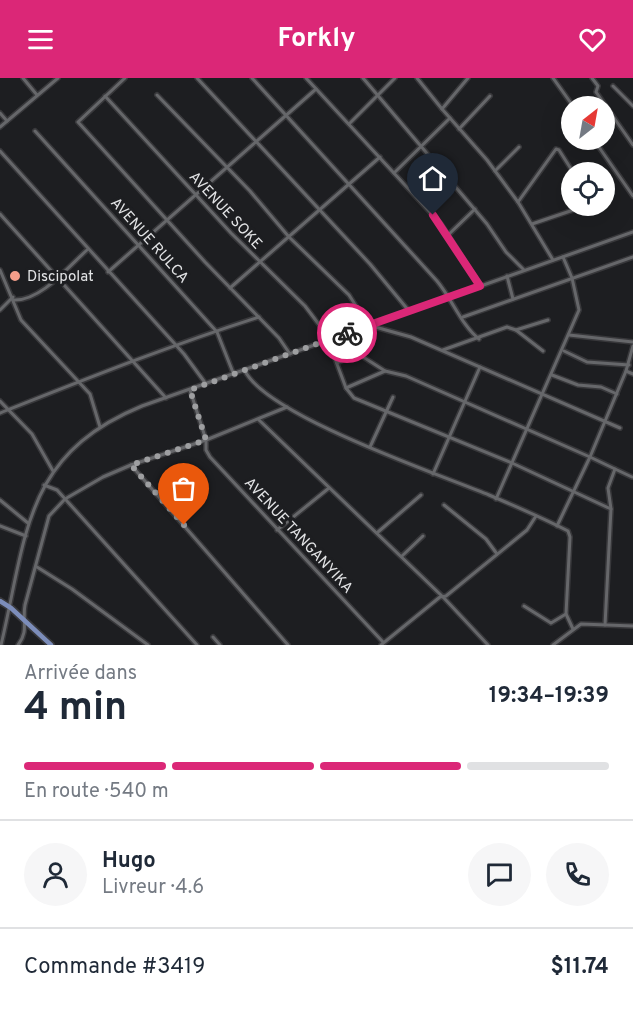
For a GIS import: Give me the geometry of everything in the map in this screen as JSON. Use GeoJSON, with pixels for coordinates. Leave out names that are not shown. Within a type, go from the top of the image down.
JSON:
{"type":"FeatureCollection","features":[{"type":"Feature","properties":{"kind":"main road"},"geometry":{"type":"LineString","coordinates":[[0,601],[10,606],[51,645]]}},
{"type":"Feature","properties":{"kind":"street"},"geometry":{"type":"LineString","coordinates":[[23,78],[38,95]]}},
{"type":"Feature","properties":{"kind":"street"},"geometry":{"type":"LineString","coordinates":[[0,127],[58,78]]}},
{"type":"Feature","properties":{"kind":"street"},"geometry":{"type":"LineString","coordinates":[[125,78],[78,122],[259,317],[290,354]]}},
{"type":"Feature","properties":{"kind":"street"},"geometry":{"type":"LineString","coordinates":[[197,78],[370,264],[409,311]]}},
{"type":"Feature","properties":{"kind":"street"},"geometry":{"type":"LineString","coordinates":[[252,78],[450,296],[463,317],[468,330],[468,342]]}},
{"type":"Feature","properties":{"kind":"street"},"geometry":{"type":"LineString","coordinates":[[306,78],[380,157],[448,235],[480,286]]}},
{"type":"Feature","properties":{"kind":"street"},"geometry":{"type":"LineString","coordinates":[[363,78],[475,209],[506,252],[524,270]]}},
{"type":"Feature","properties":{"kind":"street"},"geometry":{"type":"LineString","coordinates":[[349,124],[395,78]]}},
{"type":"Feature","properties":{"kind":"street"},"geometry":{"type":"LineString","coordinates":[[417,78],[495,171],[518,202],[553,260]]}},
{"type":"Feature","properties":{"kind":"street"},"geometry":{"type":"LineString","coordinates":[[421,84],[426,78]]}},
{"type":"Feature","properties":{"kind":"street"},"geometry":{"type":"LineString","coordinates":[[442,109],[468,78]]}},
{"type":"Feature","properties":{"kind":"street"},"geometry":{"type":"LineString","coordinates":[[553,78],[566,96]]}},
{"type":"Feature","properties":{"kind":"street"},"geometry":{"type":"LineString","coordinates":[[592,78],[597,84],[596,92],[633,145]]}},
{"type":"Feature","properties":{"kind":"street"},"geometry":{"type":"LineString","coordinates":[[613,86],[633,106]]}},
{"type":"Feature","properties":{"kind":"street"},"geometry":{"type":"LineString","coordinates":[[108,272],[316,89]]}},
{"type":"Feature","properties":{"kind":"street"},"geometry":{"type":"LineString","coordinates":[[157,95],[289,237],[348,295],[368,325],[411,337],[620,428]]}},
{"type":"Feature","properties":{"kind":"street","name":"AVENUE SOKE"},"geometry":{"type":"LineString","coordinates":[[105,96],[259,263],[300,300],[331,340]]}},
{"type":"Feature","properties":{"kind":"street"},"geometry":{"type":"LineString","coordinates":[[459,129],[490,96]]}},
{"type":"Feature","properties":{"kind":"street"},"geometry":{"type":"LineString","coordinates":[[0,113],[7,121]]}},
{"type":"Feature","properties":{"kind":"street"},"geometry":{"type":"LineString","coordinates":[[394,173],[450,118]]}},
{"type":"Feature","properties":{"kind":"street","name":"AVENUE RULCA"},"geometry":{"type":"LineString","coordinates":[[35,130],[217,332],[234,375]]}},
{"type":"Feature","properties":{"kind":"street"},"geometry":{"type":"LineString","coordinates":[[495,171],[519,147]]}},
{"type":"Feature","properties":{"kind":"street"},"geometry":{"type":"LineString","coordinates":[[518,202],[556,149],[560,150],[567,162]]}},
{"type":"Feature","properties":{"kind":"street"},"geometry":{"type":"LineString","coordinates":[[601,150],[633,196]]}},
{"type":"Feature","properties":{"kind":"street"},"geometry":{"type":"LineString","coordinates":[[0,151],[176,346],[206,384]]}},
{"type":"Feature","properties":{"kind":"street"},"geometry":{"type":"LineString","coordinates":[[230,288],[380,157]]}},
{"type":"Feature","properties":{"kind":"street"},"geometry":{"type":"LineString","coordinates":[[448,235],[475,209]]}},
{"type":"Feature","properties":{"kind":"street"},"geometry":{"type":"LineString","coordinates":[[0,214],[166,398]]}},
{"type":"Feature","properties":{"kind":"street"},"geometry":{"type":"LineString","coordinates":[[532,224],[561,214]]}},
{"type":"Feature","properties":{"kind":"street"},"geometry":{"type":"LineString","coordinates":[[1,645],[28,523],[44,485],[79,441],[99,427],[166,398],[633,232]]}},
{"type":"Feature","properties":{"kind":"street"},"geometry":{"type":"LineString","coordinates":[[0,310],[13,299],[31,297],[56,278],[87,249]]}},
{"type":"Feature","properties":{"kind":"street"},"geometry":{"type":"LineString","coordinates":[[463,317],[633,256]]}},
{"type":"Feature","properties":{"kind":"street"},"geometry":{"type":"LineString","coordinates":[[496,499],[563,351],[579,308],[572,278],[563,257]]}},
{"type":"Feature","properties":{"kind":"street"},"geometry":{"type":"LineString","coordinates":[[0,270],[21,320],[81,383],[95,404],[99,427]]}},
{"type":"Feature","properties":{"kind":"street"},"geometry":{"type":"LineString","coordinates":[[507,276],[513,299]]}},
{"type":"Feature","properties":{"kind":"street"},"geometry":{"type":"LineString","coordinates":[[0,413],[132,361],[259,317]]}},
{"type":"Feature","properties":{"kind":"street"},"geometry":{"type":"LineString","coordinates":[[516,330],[548,320]]}},
{"type":"Feature","properties":{"kind":"street"},"geometry":{"type":"LineString","coordinates":[[441,351],[507,327],[516,330],[543,351]]}},
{"type":"Feature","properties":{"kind":"street"},"geometry":{"type":"LineString","coordinates":[[468,330],[479,339]]}},
{"type":"Feature","properties":{"kind":"street"},"geometry":{"type":"LineString","coordinates":[[348,333],[350,350]]}},
{"type":"Feature","properties":{"kind":"street"},"geometry":{"type":"LineString","coordinates":[[557,526],[606,421],[629,365],[633,343],[569,335]]}},
{"type":"Feature","properties":{"kind":"street"},"geometry":{"type":"LineString","coordinates":[[331,340],[385,371],[406,376],[632,477]]}},
{"type":"Feature","properties":{"kind":"street"},"geometry":{"type":"LineString","coordinates":[[331,340],[336,363],[346,388],[354,398],[512,462],[611,509]]}},
{"type":"Feature","properties":{"kind":"street"},"geometry":{"type":"LineString","coordinates":[[321,343],[334,356]]}},
{"type":"Feature","properties":{"kind":"street"},"geometry":{"type":"LineString","coordinates":[[563,351],[587,362],[629,365]]}},
{"type":"Feature","properties":{"kind":"street"},"geometry":{"type":"LineString","coordinates":[[336,363],[357,353]]}},
{"type":"Feature","properties":{"kind":"street"},"geometry":{"type":"LineString","coordinates":[[433,474],[480,368]]}},
{"type":"Feature","properties":{"kind":"street"},"geometry":{"type":"LineString","coordinates":[[245,371],[253,381],[286,407],[370,448],[568,531],[570,537],[566,614],[573,629]]}},
{"type":"Feature","properties":{"kind":"street"},"geometry":{"type":"LineString","coordinates":[[346,388],[385,371]]}},
{"type":"Feature","properties":{"kind":"street"},"geometry":{"type":"LineString","coordinates":[[626,371],[633,374]]}},
{"type":"Feature","properties":{"kind":"street"},"geometry":{"type":"LineString","coordinates":[[552,375],[578,385],[601,387],[617,393]]}},
{"type":"Feature","properties":{"kind":"street","name":"AVENUE TANGANYIKA"},"geometry":{"type":"LineString","coordinates":[[190,390],[206,440],[206,450],[217,465],[383,643],[389,645]]}},
{"type":"Feature","properties":{"kind":"street"},"geometry":{"type":"LineString","coordinates":[[370,448],[393,397]]}},
{"type":"Feature","properties":{"kind":"street"},"geometry":{"type":"LineString","coordinates":[[0,400],[32,434],[53,471]]}},
{"type":"Feature","properties":{"kind":"street"},"geometry":{"type":"LineString","coordinates":[[18,645],[26,628],[25,605],[49,516],[65,499],[103,477],[131,465],[206,440],[286,407]]}},
{"type":"Feature","properties":{"kind":"street"},"geometry":{"type":"LineString","coordinates":[[259,420],[378,532],[488,645]]}},
{"type":"Feature","properties":{"kind":"street"},"geometry":{"type":"LineString","coordinates":[[131,465],[288,645]]}},
{"type":"Feature","properties":{"kind":"street"},"geometry":{"type":"LineString","coordinates":[[605,625],[611,509],[608,485],[615,470]]}},
{"type":"Feature","properties":{"kind":"street"},"geometry":{"type":"LineString","coordinates":[[44,485],[54,488],[113,549],[197,645]]}},
{"type":"Feature","properties":{"kind":"street"},"geometry":{"type":"LineString","coordinates":[[277,530],[329,488]]}},
{"type":"Feature","properties":{"kind":"street"},"geometry":{"type":"LineString","coordinates":[[378,532],[422,495]]}},
{"type":"Feature","properties":{"kind":"street"},"geometry":{"type":"LineString","coordinates":[[0,500],[28,523]]}},
{"type":"Feature","properties":{"kind":"street"},"geometry":{"type":"LineString","coordinates":[[444,505],[486,539],[497,554]]}},
{"type":"Feature","properties":{"kind":"street"},"geometry":{"type":"LineString","coordinates":[[383,643],[526,530],[536,516]]}},
{"type":"Feature","properties":{"kind":"street"},"geometry":{"type":"LineString","coordinates":[[0,525],[26,536]]}},
{"type":"Feature","properties":{"kind":"street"},"geometry":{"type":"LineString","coordinates":[[402,556],[423,536]]}},
{"type":"Feature","properties":{"kind":"street"},"geometry":{"type":"LineString","coordinates":[[37,567],[72,589],[148,645]]}},
{"type":"Feature","properties":{"kind":"street"},"geometry":{"type":"LineString","coordinates":[[524,606],[550,623],[566,614]]}},
{"type":"Feature","properties":{"kind":"street"},"geometry":{"type":"LineString","coordinates":[[553,645],[581,624],[633,626]]}},
{"type":"Feature","properties":{"kind":"street"},"geometry":{"type":"LineString","coordinates":[[213,638],[220,645]]}},
{"type":"Feature","properties":{"kind":"street"},"geometry":{"type":"LineString","coordinates":[[278,645],[283,639]]}},
{"type":"Feature","properties":{"kind":"way so far"},"geometry":{"type":"LineString","coordinates":[[184,525],[131,465],[206,440],[190,390],[347,333]]}},
{"type":"Feature","properties":{"kind":"place","name":"Discipolat"},"geometry":{"type":"Point","coordinates":[15,276]}},
{"type":"Feature","properties":{"kind":"route"},"geometry":{"type":"LineString","coordinates":[[347,333],[480,286],[433,215]]}}]}
